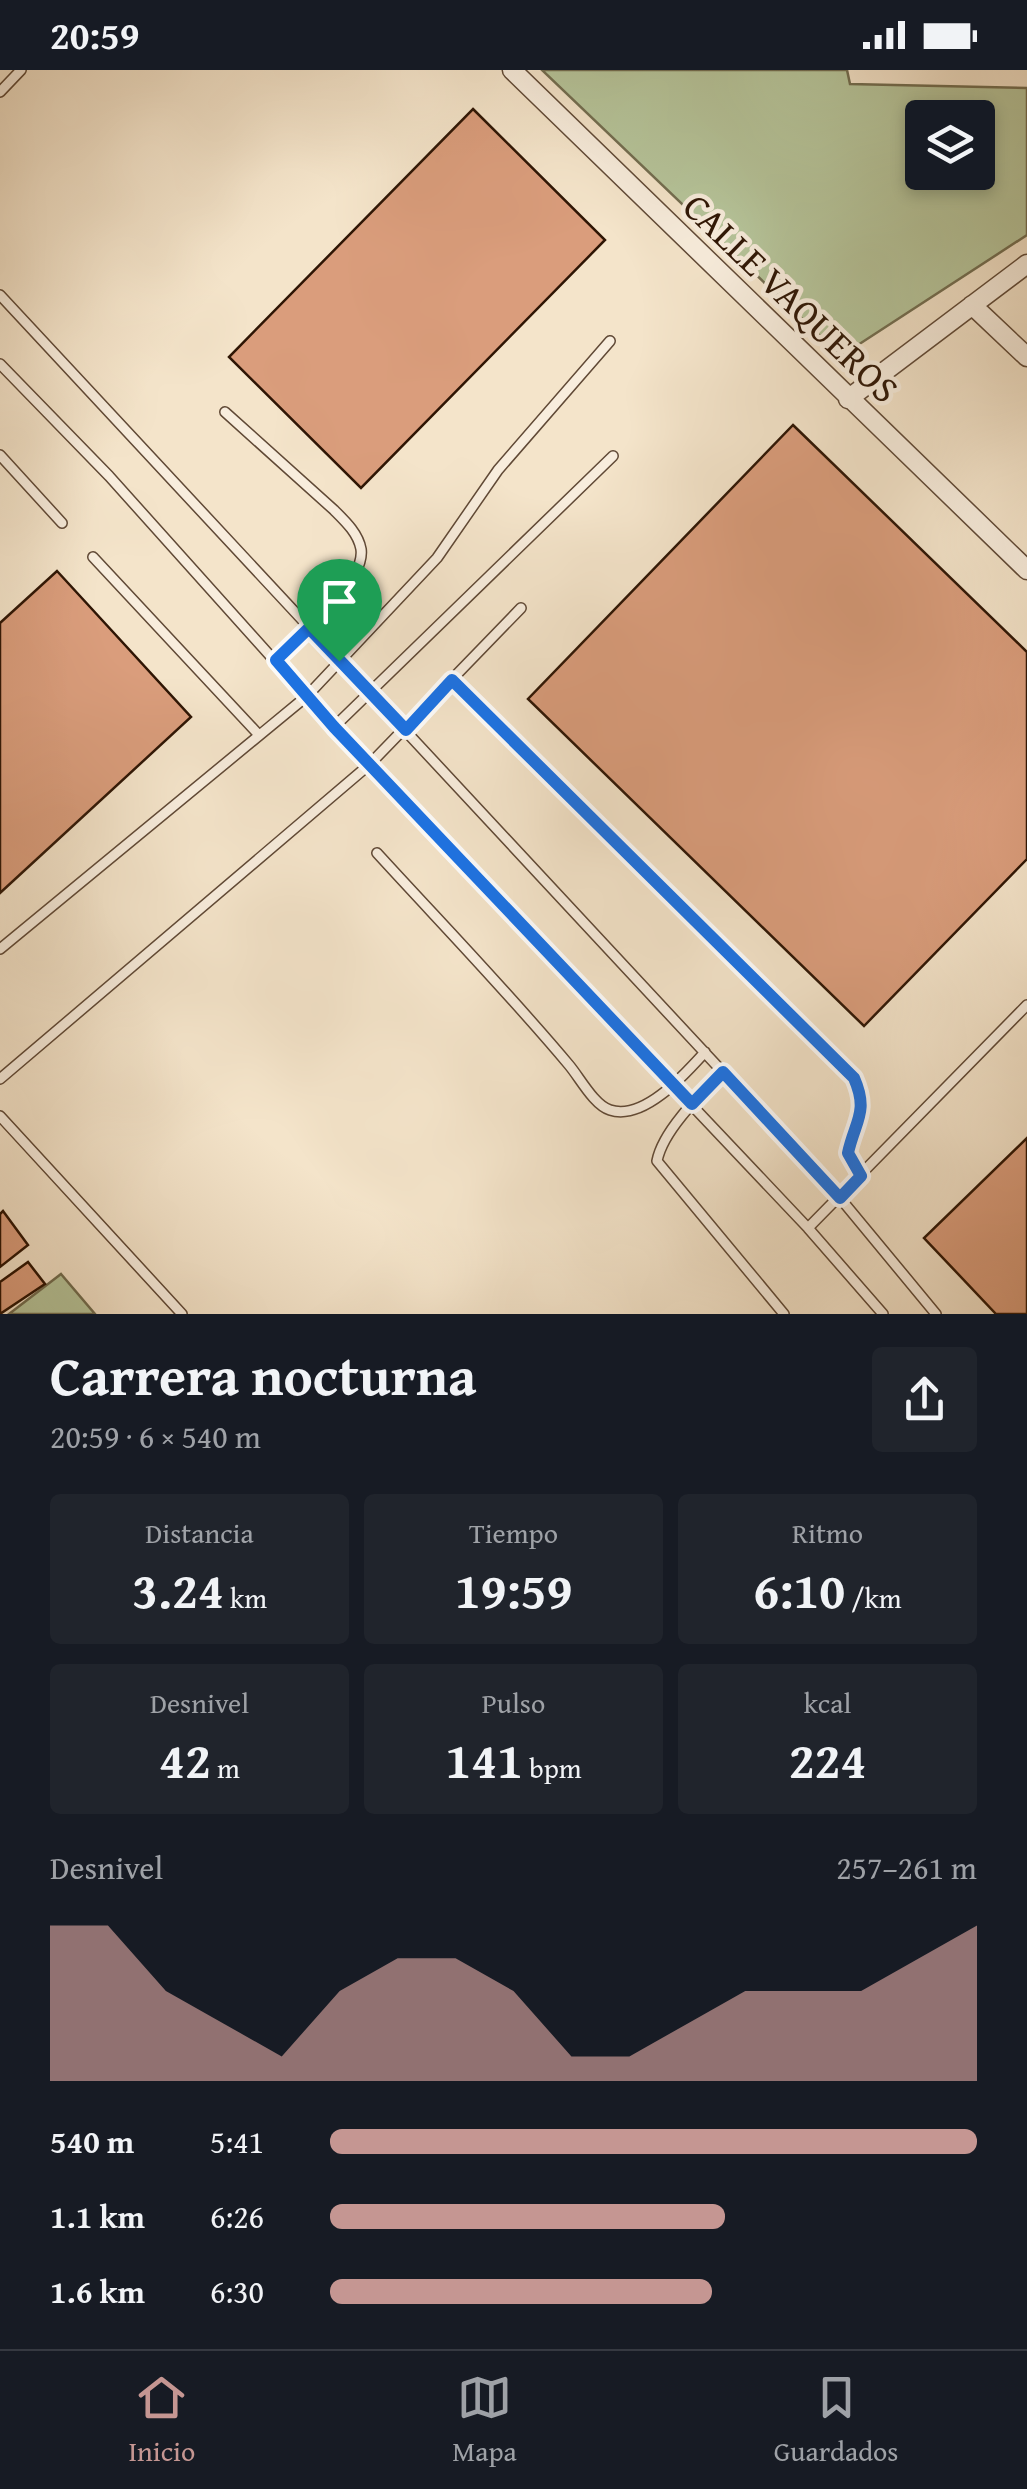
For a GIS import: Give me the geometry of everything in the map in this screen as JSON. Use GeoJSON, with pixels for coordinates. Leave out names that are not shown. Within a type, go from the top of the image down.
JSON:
{"type":"FeatureCollection","features":[{"type":"Feature","properties":{"kind":"street","name":"CALLE VAQUEROS"},"geometry":{"type":"LineString","coordinates":[[512,70],[1027,570]]}},
{"type":"Feature","properties":{"kind":"street"},"geometry":{"type":"LineString","coordinates":[[848,399],[1027,264]]}},
{"type":"Feature","properties":{"kind":"street"},"geometry":{"type":"LineString","coordinates":[[972,305],[1027,357]]}},
{"type":"Feature","properties":{"kind":"lane"},"geometry":{"type":"LineString","coordinates":[[0,92],[21,70]]}},
{"type":"Feature","properties":{"kind":"lane"},"geometry":{"type":"LineString","coordinates":[[0,295],[840,1198],[936,1314]]}},
{"type":"Feature","properties":{"kind":"lane"},"geometry":{"type":"LineString","coordinates":[[0,949],[307,696],[437,558],[498,470],[610,341]]}},
{"type":"Feature","properties":{"kind":"lane"},"geometry":{"type":"LineString","coordinates":[[0,364],[108,476],[334,727],[808,1228],[882,1314]]}},
{"type":"Feature","properties":{"kind":"lane"},"geometry":{"type":"LineString","coordinates":[[225,412],[334,510],[357,538],[361,562],[355,575],[276,660]]}},
{"type":"Feature","properties":{"kind":"lane"},"geometry":{"type":"LineString","coordinates":[[0,455],[62,523]]}},
{"type":"Feature","properties":{"kind":"lane"},"geometry":{"type":"LineString","coordinates":[[334,727],[612,456]]}},
{"type":"Feature","properties":{"kind":"lane"},"geometry":{"type":"LineString","coordinates":[[93,557],[259,735]]}},
{"type":"Feature","properties":{"kind":"lane"},"geometry":{"type":"LineString","coordinates":[[0,1079],[370,764],[522,608]]}},
{"type":"Feature","properties":{"kind":"lane"},"geometry":{"type":"LineString","coordinates":[[452,680],[854,1078],[862,1098],[862,1114],[848,1153],[861,1176]]}},
{"type":"Feature","properties":{"kind":"lane"},"geometry":{"type":"LineString","coordinates":[[377,852],[567,1062],[601,1105],[611,1111],[652,1101],[674,1085],[705,1052]]}},
{"type":"Feature","properties":{"kind":"lane"},"geometry":{"type":"LineString","coordinates":[[808,1228],[1027,1006]]}},
{"type":"Feature","properties":{"kind":"lane"},"geometry":{"type":"LineString","coordinates":[[723,1072],[692,1104],[659,1151],[657,1161],[784,1314]]}},
{"type":"Feature","properties":{"kind":"lane"},"geometry":{"type":"LineString","coordinates":[[0,1116],[182,1314]]}},
{"type":"Feature","properties":{"kind":"green space"},"geometry":{"type":"Polygon","coordinates":[[[542,70],[847,70],[850,84],[1027,88],[1027,235],[841,356],[542,70]]]}},
{"type":"Feature","properties":{"kind":"green space"},"geometry":{"type":"Polygon","coordinates":[[[61,1274],[95,1314],[9,1314],[61,1274]]]}},
{"type":"Feature","properties":{"kind":"building"},"geometry":{"type":"Polygon","coordinates":[[[473,109],[605,240],[361,488],[229,357],[473,109]]]}},
{"type":"Feature","properties":{"kind":"building"},"geometry":{"type":"Polygon","coordinates":[[[793,425],[1027,652],[1027,859],[864,1026],[528,699],[793,425]]]}},
{"type":"Feature","properties":{"kind":"building"},"geometry":{"type":"Polygon","coordinates":[[[57,571],[191,717],[0,893],[0,623],[57,571]]]}},
{"type":"Feature","properties":{"kind":"building"},"geometry":{"type":"Polygon","coordinates":[[[1027,1138],[1027,1314],[996,1314],[924,1238],[1027,1138]]]}},
{"type":"Feature","properties":{"kind":"building"},"geometry":{"type":"Polygon","coordinates":[[[3,1211],[28,1245],[0,1267],[0,1214],[3,1211]]]}},
{"type":"Feature","properties":{"kind":"building"},"geometry":{"type":"Polygon","coordinates":[[[28,1262],[45,1284],[0,1314],[0,1282],[28,1262]]]}},
{"type":"Feature","properties":{"kind":"route"},"geometry":{"type":"LineString","coordinates":[[309,628],[339,661],[406,730],[452,680],[854,1078],[862,1098],[862,1114],[848,1153],[861,1176],[840,1198],[723,1072],[692,1104],[334,727],[276,660],[309,628]]}}]}
